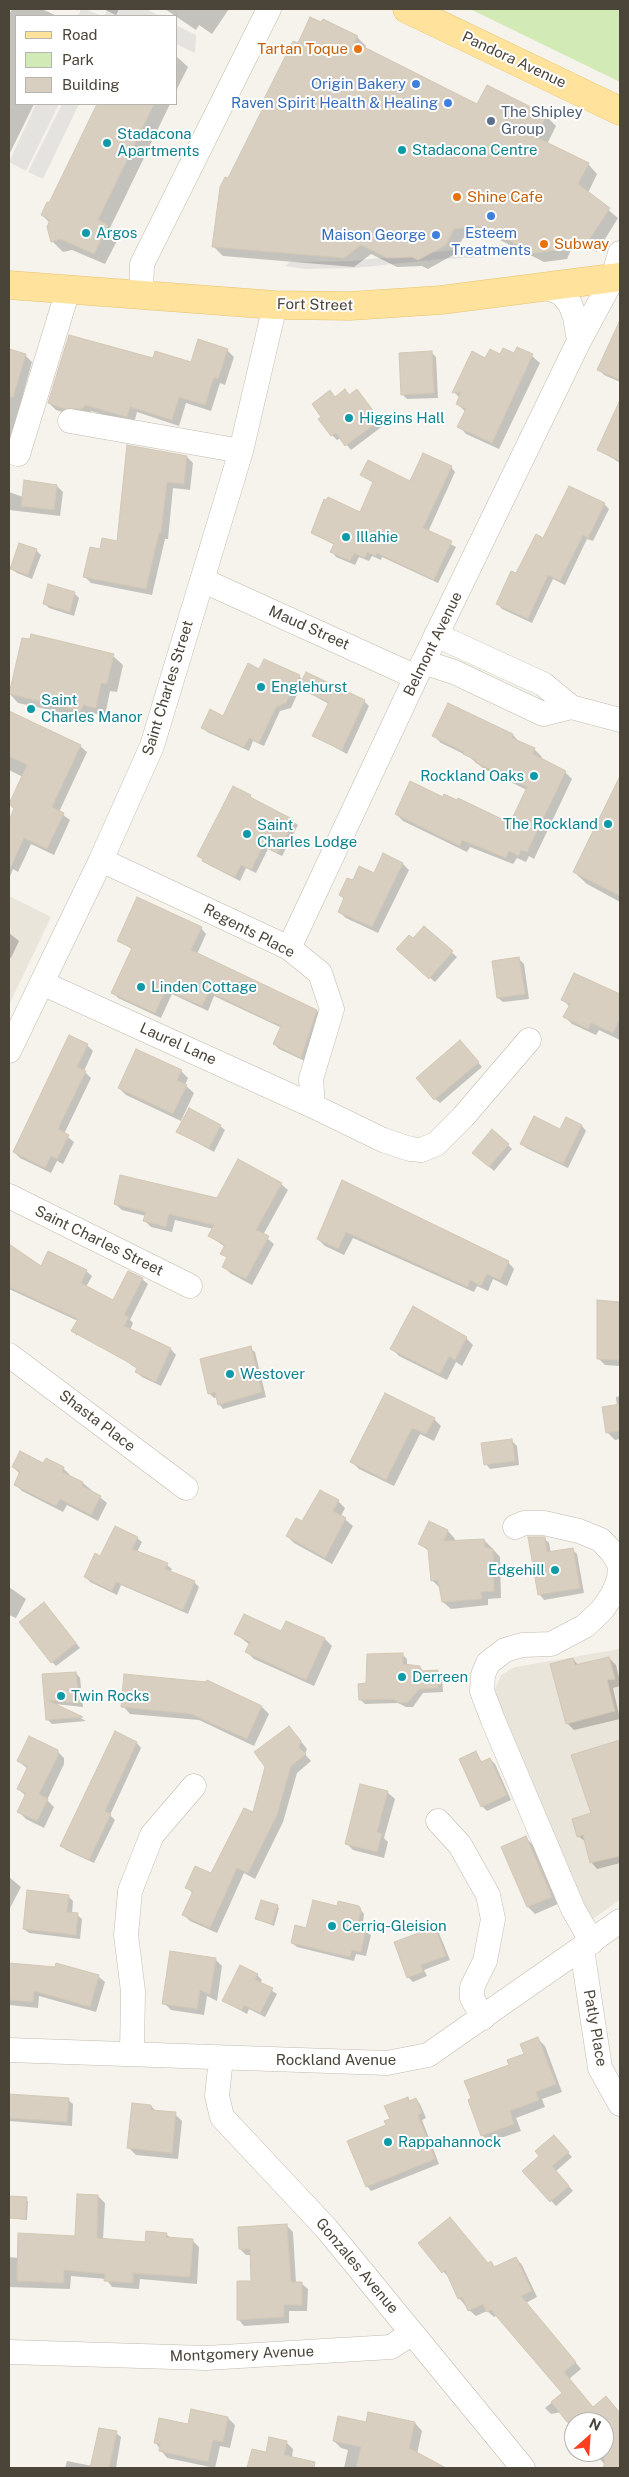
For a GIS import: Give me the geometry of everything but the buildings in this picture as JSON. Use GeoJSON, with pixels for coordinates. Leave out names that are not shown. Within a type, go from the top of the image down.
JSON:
{"type":"FeatureCollection","features":[{"type":"Feature","properties":{"kind":"main road","name":"Pandora Avenue"},"geometry":{"type":"LineString","coordinates":[[408,9],[620,111]]}},
{"type":"Feature","properties":{"kind":"main road","name":"Fort Street"},"geometry":{"type":"LineString","coordinates":[[9,285],[275,305],[350,306],[441,300],[544,287],[618,269]]}},
{"type":"Feature","properties":{"kind":"street"},"geometry":{"type":"LineString","coordinates":[[141,296],[142,264],[269,9]]}},
{"type":"Feature","properties":{"kind":"street","name":"Belmont Avenue"},"geometry":{"type":"LineString","coordinates":[[289,948],[436,636],[579,341],[618,269]]}},
{"type":"Feature","properties":{"kind":"street"},"geometry":{"type":"LineString","coordinates":[[544,287],[561,293],[570,304],[575,317],[579,341]]}},
{"type":"Feature","properties":{"kind":"street"},"geometry":{"type":"LineString","coordinates":[[9,451],[18,454],[68,290]]}},
{"type":"Feature","properties":{"kind":"street","name":"Saint Charles Street"},"geometry":{"type":"LineString","coordinates":[[9,1051],[101,860],[152,746],[241,451],[275,305]]}},
{"type":"Feature","properties":{"kind":"street"},"geometry":{"type":"LineString","coordinates":[[70,421],[241,451]]}},
{"type":"Feature","properties":{"kind":"street","name":"Maud Street"},"geometry":{"type":"LineString","coordinates":[[202,580],[420,670],[454,672],[543,714],[571,707]]}},
{"type":"Feature","properties":{"kind":"street"},"geometry":{"type":"LineString","coordinates":[[436,636],[543,684],[571,707],[620,720]]}},
{"type":"Feature","properties":{"kind":"street","name":"Regents Place"},"geometry":{"type":"LineString","coordinates":[[101,860],[289,948],[320,973],[332,1009],[312,1079],[313,1106]]}},
{"type":"Feature","properties":{"kind":"street","name":"Laurel Lane"},"geometry":{"type":"LineString","coordinates":[[42,983],[313,1106]]}},
{"type":"Feature","properties":{"kind":"street"},"geometry":{"type":"LineString","coordinates":[[313,1106],[383,1140],[410,1149],[421,1150],[436,1144],[463,1117],[529,1040]]}},
{"type":"Feature","properties":{"kind":"street","name":"Saint Charles Street"},"geometry":{"type":"LineString","coordinates":[[9,1196],[190,1286]]}},
{"type":"Feature","properties":{"kind":"street","name":"Shasta Place"},"geometry":{"type":"LineString","coordinates":[[9,1355],[186,1488]]}},
{"type":"Feature","properties":{"kind":"street"},"geometry":{"type":"LineString","coordinates":[[515,1527],[524,1523],[544,1523],[578,1531],[601,1540],[620,1565],[619,1579],[613,1594],[602,1610],[585,1626],[552,1644],[522,1645],[505,1650],[488,1663],[483,1675],[482,1691],[493,1720],[587,1945]]}},
{"type":"Feature","properties":{"kind":"street"},"geometry":{"type":"LineString","coordinates":[[132,2054],[133,1991],[126,1935],[130,1891],[152,1835],[194,1786]]}},
{"type":"Feature","properties":{"kind":"street"},"geometry":{"type":"LineString","coordinates":[[438,1821],[460,1846],[488,1896],[493,1919],[484,1961],[472,1987],[472,1998],[483,2018]]}},
{"type":"Feature","properties":{"kind":"street","name":"Rockland Avenue"},"geometry":{"type":"LineString","coordinates":[[9,2050],[387,2063],[428,2055],[620,1921]]}},
{"type":"Feature","properties":{"kind":"street","name":"Patly Place"},"geometry":{"type":"LineString","coordinates":[[587,1945],[600,2068],[620,2104]]}},
{"type":"Feature","properties":{"kind":"street","name":"Gonzales Avenue"},"geometry":{"type":"LineString","coordinates":[[221,2058],[217,2096],[222,2117],[326,2228],[522,2468]]}},
{"type":"Feature","properties":{"kind":"street","name":"Montgomery Avenue"},"geometry":{"type":"LineString","coordinates":[[9,2352],[206,2358],[391,2347],[412,2333]]}},
{"type":"Feature","properties":{"kind":"shaded area"},"geometry":{"type":"Polygon","coordinates":[[[81,9],[85,9],[100,15],[78,15],[81,9]]]}},
{"type":"Feature","properties":{"kind":"shaded area"},"geometry":{"type":"Polygon","coordinates":[[[108,9],[146,9],[158,15],[105,15],[108,9]]]}},
{"type":"Feature","properties":{"kind":"shaded area"},"geometry":{"type":"Polygon","coordinates":[[[178,26],[196,35],[195,53],[178,45],[178,26]]]}},
{"type":"Feature","properties":{"kind":"shaded area"},"geometry":{"type":"Polygon","coordinates":[[[36,105],[59,105],[26,171],[9,162],[36,105]]]}},
{"type":"Feature","properties":{"kind":"shaded area"},"geometry":{"type":"Polygon","coordinates":[[[62,105],[79,105],[43,179],[28,172],[62,105]]]}},
{"type":"Feature","properties":{"kind":"shaded area"},"geometry":{"type":"Polygon","coordinates":[[[502,245],[518,249],[515,256],[441,259],[355,268],[305,269],[285,266],[290,262],[350,261],[502,245]]]}},
{"type":"Feature","properties":{"kind":"shaded area"},"geometry":{"type":"Polygon","coordinates":[[[9,896],[51,917],[9,1005],[9,896]]]}},
{"type":"Feature","properties":{"kind":"shaded area"},"geometry":{"type":"Polygon","coordinates":[[[620,1649],[620,1900],[591,1920],[497,1704],[495,1689],[501,1675],[515,1667],[620,1649]]]}},
{"type":"Feature","properties":{"kind":"green space"},"geometry":{"type":"Polygon","coordinates":[[[470,9],[620,9],[620,82],[470,9]]]}},
{"type":"Feature","properties":{"kind":"place","name":"Tartan Toque"},"geometry":{"type":"Point","coordinates":[358,49]}},
{"type":"Feature","properties":{"kind":"place","name":"Origin Bakery"},"geometry":{"type":"Point","coordinates":[416,84]}},
{"type":"Feature","properties":{"kind":"place","name":"Raven Spirit Health & Healing"},"geometry":{"type":"Point","coordinates":[448,103]}},
{"type":"Feature","properties":{"kind":"place","name":"The Shipley Group"},"geometry":{"type":"Point","coordinates":[491,121]}},
{"type":"Feature","properties":{"kind":"place","name":"Stadacona Apartments"},"geometry":{"type":"Point","coordinates":[107,143]}},
{"type":"Feature","properties":{"kind":"place","name":"Stadacona Centre"},"geometry":{"type":"Point","coordinates":[402,150]}},
{"type":"Feature","properties":{"kind":"place","name":"Shine Cafe"},"geometry":{"type":"Point","coordinates":[457,197]}},
{"type":"Feature","properties":{"kind":"place","name":"Esteem Treatments"},"geometry":{"type":"Point","coordinates":[491,216]}},
{"type":"Feature","properties":{"kind":"place","name":"Argos"},"geometry":{"type":"Point","coordinates":[86,233]}},
{"type":"Feature","properties":{"kind":"place","name":"Maison George"},"geometry":{"type":"Point","coordinates":[436,235]}},
{"type":"Feature","properties":{"kind":"place","name":"Subway"},"geometry":{"type":"Point","coordinates":[544,244]}},
{"type":"Feature","properties":{"kind":"place","name":"Higgins Hall"},"geometry":{"type":"Point","coordinates":[349,418]}},
{"type":"Feature","properties":{"kind":"place","name":"Illahie"},"geometry":{"type":"Point","coordinates":[346,537]}},
{"type":"Feature","properties":{"kind":"place","name":"Englehurst"},"geometry":{"type":"Point","coordinates":[261,687]}},
{"type":"Feature","properties":{"kind":"place","name":"Saint Charles Manor"},"geometry":{"type":"Point","coordinates":[31,709]}},
{"type":"Feature","properties":{"kind":"place","name":"Rockland Oaks"},"geometry":{"type":"Point","coordinates":[534,776]}},
{"type":"Feature","properties":{"kind":"place","name":"The Rockland"},"geometry":{"type":"Point","coordinates":[608,824]}},
{"type":"Feature","properties":{"kind":"place","name":"Saint Charles Lodge"},"geometry":{"type":"Point","coordinates":[247,834]}},
{"type":"Feature","properties":{"kind":"place","name":"Linden Cottage"},"geometry":{"type":"Point","coordinates":[141,987]}},
{"type":"Feature","properties":{"kind":"place","name":"Westover"},"geometry":{"type":"Point","coordinates":[230,1374]}},
{"type":"Feature","properties":{"kind":"place","name":"Edgehill"},"geometry":{"type":"Point","coordinates":[555,1570]}},
{"type":"Feature","properties":{"kind":"place","name":"Derreen"},"geometry":{"type":"Point","coordinates":[402,1677]}},
{"type":"Feature","properties":{"kind":"place","name":"Twin Rocks"},"geometry":{"type":"Point","coordinates":[61,1696]}},
{"type":"Feature","properties":{"kind":"place","name":"Cerriq-Gleision"},"geometry":{"type":"Point","coordinates":[332,1926]}},
{"type":"Feature","properties":{"kind":"place","name":"Rappahannock"},"geometry":{"type":"Point","coordinates":[388,2142]}}]}
